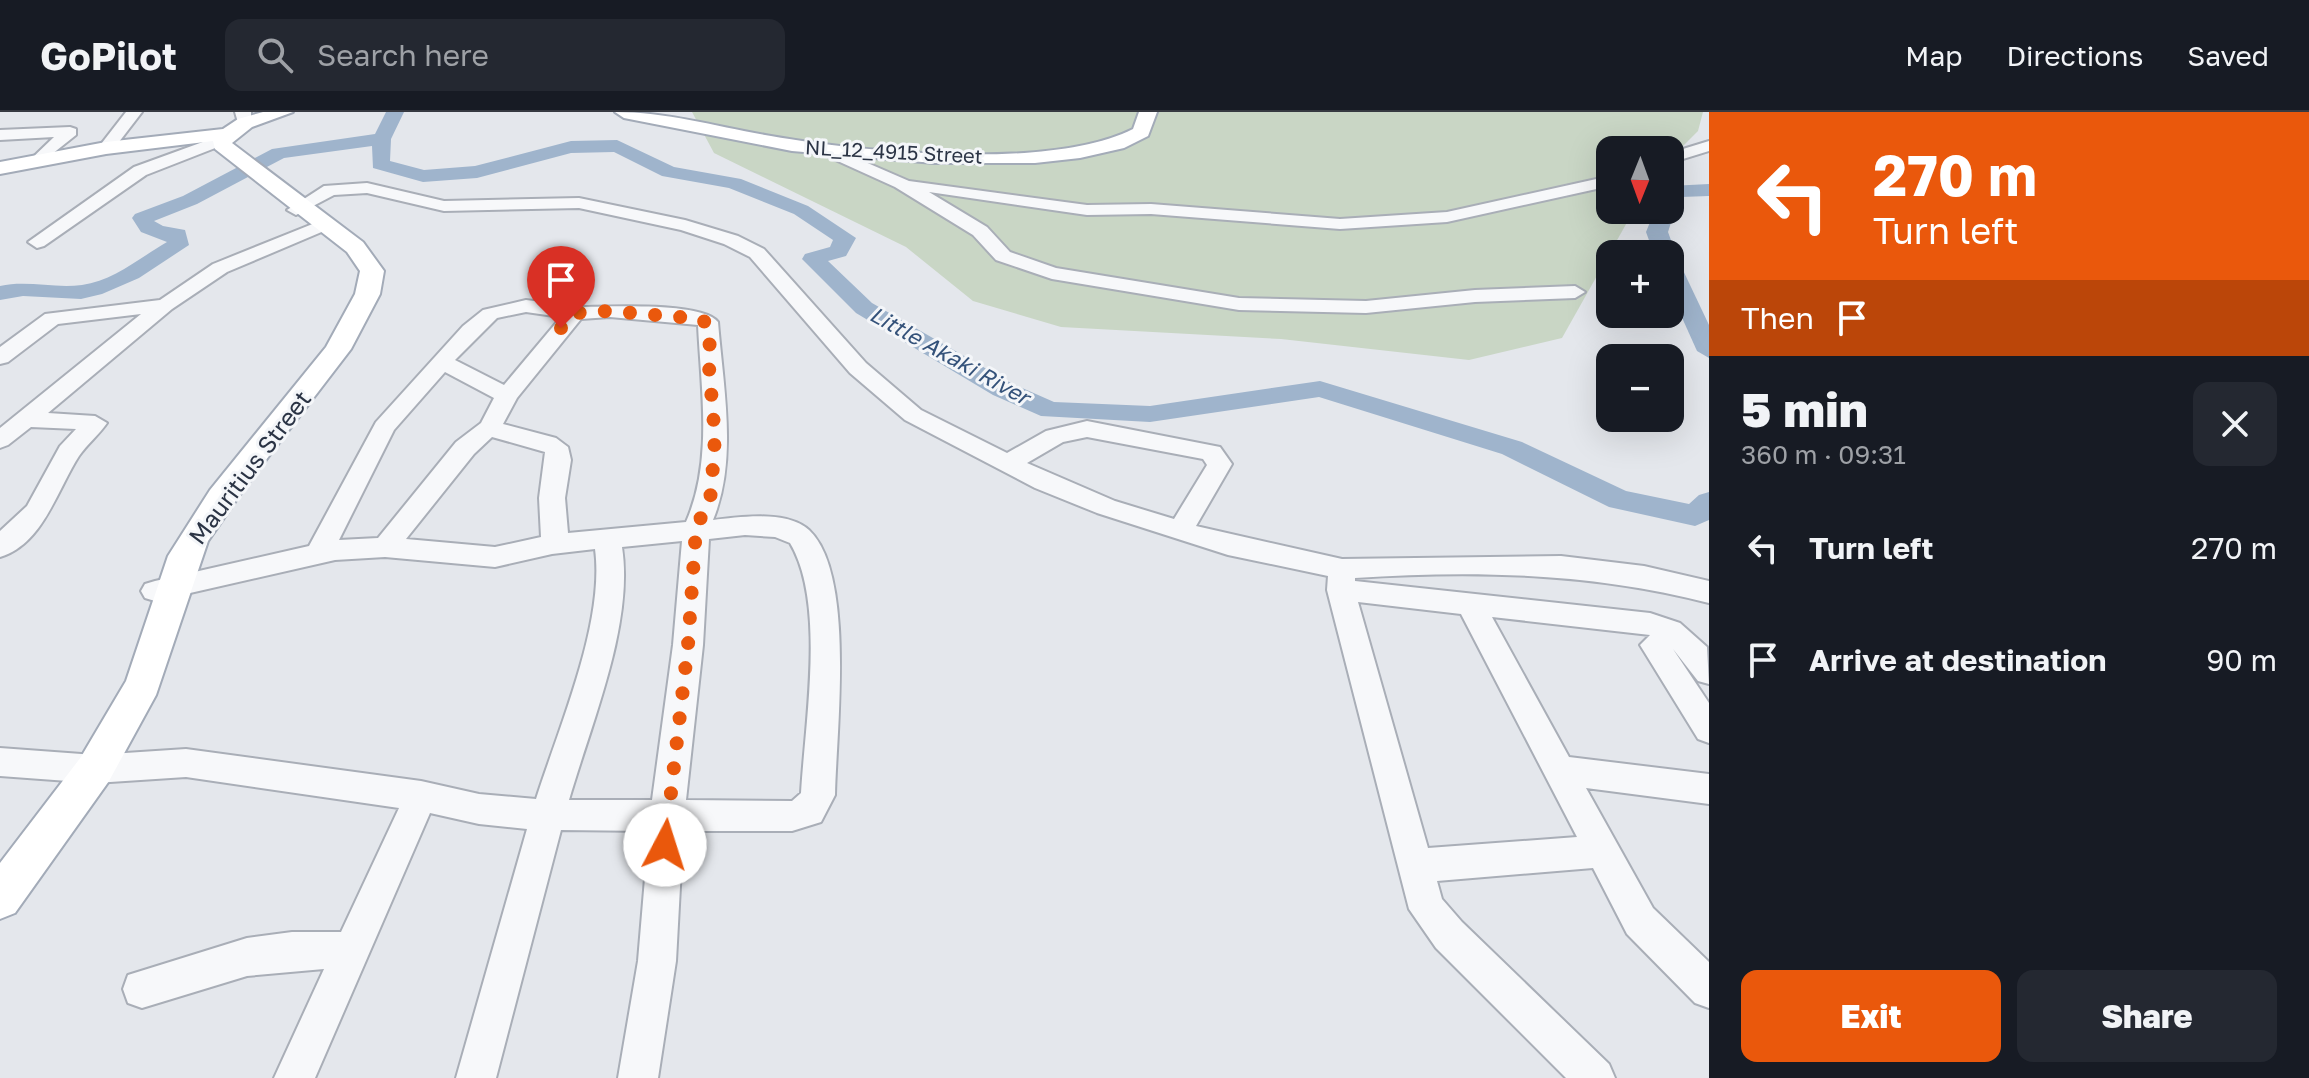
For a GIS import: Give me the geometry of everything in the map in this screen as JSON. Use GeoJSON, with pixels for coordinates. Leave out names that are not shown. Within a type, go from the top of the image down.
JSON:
{"type":"FeatureCollection","features":[{"type":"Feature","properties":{"kind":"main road"},"geometry":{"type":"LineString","coordinates":[[3,171],[106,148],[219,138],[243,118],[271,112]]}},
{"type":"Feature","properties":{"kind":"main road"},"geometry":{"type":"LineString","coordinates":[[243,118],[284,112]]}},
{"type":"Feature","properties":{"kind":"main road","name":"NL_12_4915 Street"},"geometry":{"type":"LineString","coordinates":[[624,112],[826,150],[973,156],[1091,151],[1123,144],[1137,136],[1145,112]]}},
{"type":"Feature","properties":{"kind":"main road","name":"NL_12_4915 Street"},"geometry":{"type":"LineString","coordinates":[[641,112],[814,146],[993,153],[1068,151],[1117,142],[1136,131],[1145,112]]}},
{"type":"Feature","properties":{"kind":"main road","name":"Mauritius Street"},"geometry":{"type":"LineString","coordinates":[[0,898],[143,684],[165,588],[185,528],[329,348],[359,297],[361,273],[355,258],[311,217],[217,151],[219,138]]}},
{"type":"Feature","properties":{"kind":"main road","name":"Mauritius Street"},"geometry":{"type":"LineString","coordinates":[[0,863],[84,768]]}},
{"type":"Feature","properties":{"kind":"street"},"geometry":{"type":"LineString","coordinates":[[106,148],[134,112]]}},
{"type":"Feature","properties":{"kind":"street"},"geometry":{"type":"LineString","coordinates":[[0,122],[29,116]]}},
{"type":"Feature","properties":{"kind":"street"},"geometry":{"type":"LineString","coordinates":[[0,135],[70,132],[37,161]]}},
{"type":"Feature","properties":{"kind":"street"},"geometry":{"type":"LineString","coordinates":[[37,242],[140,171],[219,138]]}},
{"type":"Feature","properties":{"kind":"street"},"geometry":{"type":"LineString","coordinates":[[1684,154],[1709,146]]}},
{"type":"Feature","properties":{"kind":"street"},"geometry":{"type":"LineString","coordinates":[[826,150],[901,183],[987,235],[1003,256],[1025,266],[1222,302],[1366,307],[1475,296],[1575,292]]}},
{"type":"Feature","properties":{"kind":"street"},"geometry":{"type":"LineString","coordinates":[[901,183],[1078,209],[1141,209],[1352,224],[1447,217],[1596,184]]}},
{"type":"Feature","properties":{"kind":"street"},"geometry":{"type":"LineString","coordinates":[[0,440],[165,305],[229,262],[311,217],[330,190],[367,188],[444,206],[579,203],[655,218],[717,235],[747,247],[766,261],[858,368],[913,415],[1007,464],[1106,507],[1342,580],[1470,604],[1670,629],[1685,639],[1709,672]]}},
{"type":"Feature","properties":{"kind":"street"},"geometry":{"type":"LineString","coordinates":[[0,357],[52,318],[165,305]]}},
{"type":"Feature","properties":{"kind":"street"},"geometry":{"type":"LineString","coordinates":[[318,554],[384,427],[444,363],[470,330],[505,308],[547,307],[575,313],[618,311],[708,322],[715,437],[709,506],[696,529],[688,645],[667,816],[657,961],[638,1078]]}},
{"type":"Feature","properties":{"kind":"street"},"geometry":{"type":"LineString","coordinates":[[385,547],[465,448],[490,427],[507,395],[528,374],[575,313]]}},
{"type":"Feature","properties":{"kind":"street"},"geometry":{"type":"LineString","coordinates":[[444,363],[507,395]]}},
{"type":"Feature","properties":{"kind":"street"},"geometry":{"type":"LineString","coordinates":[[0,547],[37,512],[69,452],[95,423],[27,419]]}},
{"type":"Feature","properties":{"kind":"street"},"geometry":{"type":"LineString","coordinates":[[490,427],[501,434],[536,438],[556,447],[561,457],[552,501],[558,529],[552,544]]}},
{"type":"Feature","properties":{"kind":"street"},"geometry":{"type":"LineString","coordinates":[[1007,464],[1057,434],[1087,429],[1211,453],[1220,464],[1180,531]]}},
{"type":"Feature","properties":{"kind":"street"},"geometry":{"type":"LineString","coordinates":[[0,762],[84,768],[186,763],[421,796],[479,809],[548,815],[792,816],[809,811],[818,795],[825,614],[814,560],[799,536],[778,528],[745,526],[696,529],[552,544],[495,557],[385,547],[318,554],[165,588]]}},
{"type":"Feature","properties":{"kind":"street"},"geometry":{"type":"LineString","coordinates":[[476,1078],[548,815],[610,608],[612,574],[607,539]]}},
{"type":"Feature","properties":{"kind":"street"},"geometry":{"type":"LineString","coordinates":[[1342,580],[1561,566],[1644,576],[1709,592]]}},
{"type":"Feature","properties":{"kind":"street"},"geometry":{"type":"LineString","coordinates":[[1342,580],[1427,909],[1449,935],[1595,1078]]}},
{"type":"Feature","properties":{"kind":"street"},"geometry":{"type":"LineString","coordinates":[[1470,604],[1640,921],[1709,989]]}},
{"type":"Feature","properties":{"kind":"street"},"geometry":{"type":"LineString","coordinates":[[1655,645],[1709,730]]}},
{"type":"Feature","properties":{"kind":"street"},"geometry":{"type":"LineString","coordinates":[[1557,770],[1709,789]]}},
{"type":"Feature","properties":{"kind":"street"},"geometry":{"type":"LineString","coordinates":[[294,1078],[421,796]]}},
{"type":"Feature","properties":{"kind":"street"},"geometry":{"type":"LineString","coordinates":[[1415,866],[1600,851]]}},
{"type":"Feature","properties":{"kind":"street"},"geometry":{"type":"LineString","coordinates":[[142,989],[174,984],[235,961],[264,955],[293,950],[352,951]]}},
{"type":"Feature","properties":{"kind":"green space"},"geometry":{"type":"Polygon","coordinates":[[[692,112],[1703,112],[1698,131],[1684,145],[1684,136],[1596,136],[1596,224],[1626,224],[1617,240],[1596,240],[1596,278],[1562,338],[1469,360],[1281,339],[1061,327],[973,301],[906,247],[714,153],[692,112]]]}},
{"type":"Feature","properties":{"kind":"waterway","name":"Little Akaki River"},"geometry":{"type":"LineString","coordinates":[[382,139],[395,112]]}},
{"type":"Feature","properties":{"kind":"waterway"},"geometry":{"type":"LineString","coordinates":[[0,293],[23,289],[81,292],[106,285],[178,245],[178,234],[152,230],[142,218],[190,200],[279,153],[382,139]]}},
{"type":"Feature","properties":{"kind":"waterway","name":"Little Akaki River"},"geometry":{"type":"LineString","coordinates":[[382,139],[380,164],[423,176],[477,172],[522,157],[571,147],[617,146],[669,172],[734,183],[801,210],[845,238],[838,251],[813,259],[864,308],[1002,389],[1050,410],[1150,414],[1320,389],[1512,448],[1619,500],[1695,516],[1709,502]]}},
{"type":"Feature","properties":{"kind":"waterway","name":"Little Akaki River"},"geometry":{"type":"LineString","coordinates":[[1684,191],[1709,190]]}},
{"type":"Feature","properties":{"kind":"waterway","name":"Little Akaki River"},"geometry":{"type":"LineString","coordinates":[[1660,224],[1657,232],[1660,240]]}},
{"type":"Feature","properties":{"kind":"waterway","name":"Little Akaki River"},"geometry":{"type":"LineString","coordinates":[[1684,297],[1709,351]]}},
{"type":"Feature","properties":{"kind":"route"},"geometry":{"type":"LineString","coordinates":[[561,328],[575,313],[610,311],[702,319],[708,322],[710,328],[709,367],[715,437],[711,494],[709,506],[696,529],[688,645],[665,845]]}}]}
